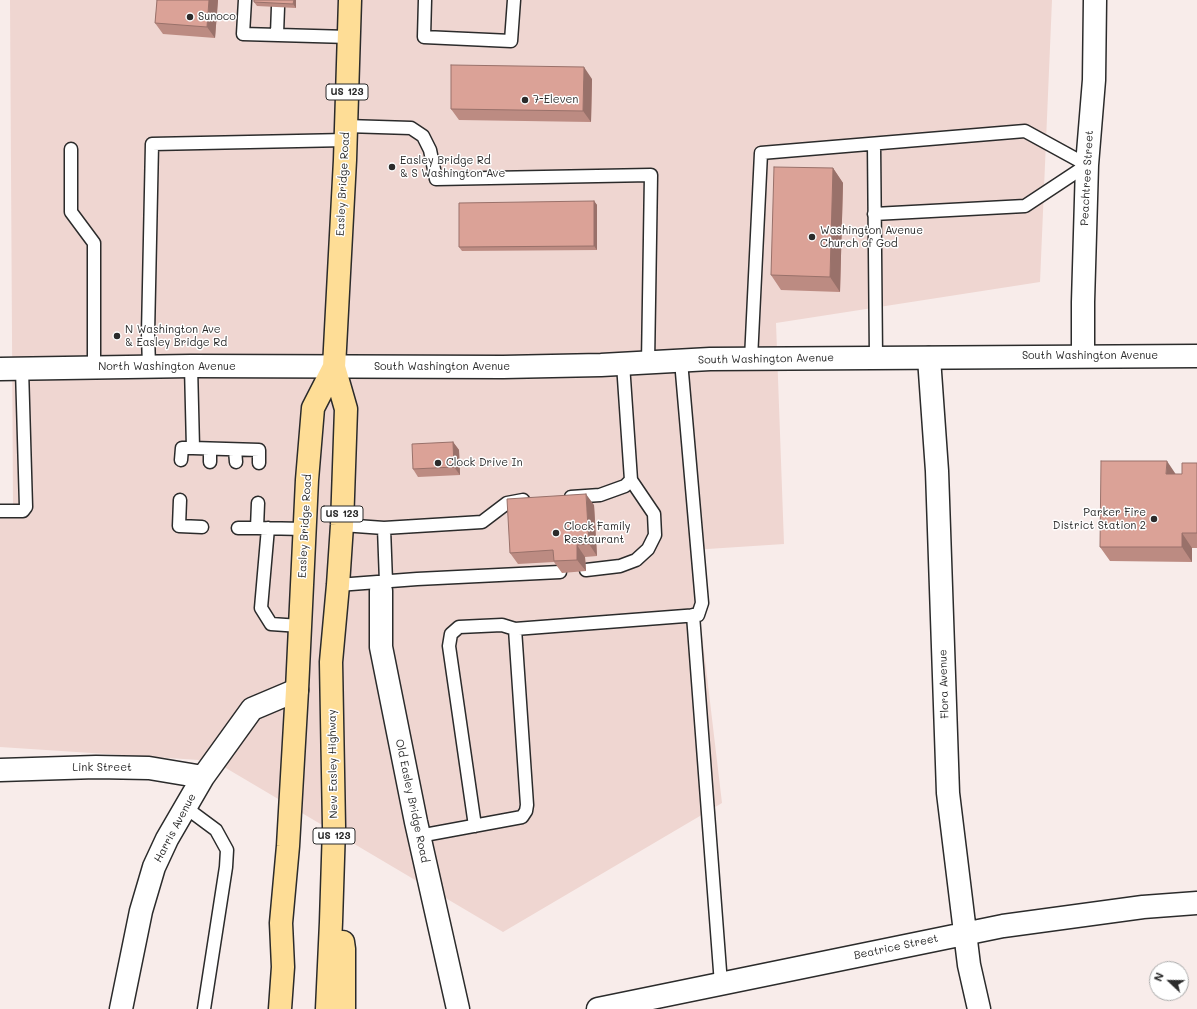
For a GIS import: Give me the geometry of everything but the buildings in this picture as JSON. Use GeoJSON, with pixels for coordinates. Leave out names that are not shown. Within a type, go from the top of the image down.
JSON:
{"type":"FeatureCollection","features":[{"type":"Feature","properties":{"kind":"highway","name":"Easley Bridge Road"},"geometry":{"type":"LineString","coordinates":[[331,662],[342,525],[346,410],[334,367],[346,133],[350,0]]}},
{"type":"Feature","properties":{"kind":"highway","name":"Easley Bridge Road"},"geometry":{"type":"LineString","coordinates":[[297,690],[312,408],[334,367]]}},
{"type":"Feature","properties":{"kind":"highway","name":"New Easley Highway"},"geometry":{"type":"LineString","coordinates":[[327,1009],[334,826],[331,662]]}},
{"type":"Feature","properties":{"kind":"highway","name":"US 123"},"geometry":{"type":"LineString","coordinates":[[280,1009],[282,968],[281,923],[288,846],[297,690]]}},
{"type":"Feature","properties":{"kind":"highway"},"geometry":{"type":"LineString","coordinates":[[332,871],[344,949],[344,1009]]}},
{"type":"Feature","properties":{"kind":"highway"},"geometry":{"type":"LineString","coordinates":[[267,1009],[270,980],[281,923]]}},
{"type":"Feature","properties":{"kind":"street","name":"Peachtree Street"},"geometry":{"type":"LineString","coordinates":[[1083,356],[1087,165],[1094,80],[1095,0]]}},
{"type":"Feature","properties":{"kind":"street","name":"South Washington Avenue"},"geometry":{"type":"LineString","coordinates":[[334,367],[504,367],[623,364],[710,359],[1197,356]]}},
{"type":"Feature","properties":{"kind":"street","name":"Flora Avenue"},"geometry":{"type":"LineString","coordinates":[[929,358],[937,471],[948,793],[969,965],[979,1009]]}},
{"type":"Feature","properties":{"kind":"street","name":"North Washington Avenue"},"geometry":{"type":"LineString","coordinates":[[0,369],[191,366],[334,367]]}},
{"type":"Feature","properties":{"kind":"street","name":"Old Easley Bridge Road"},"geometry":{"type":"LineString","coordinates":[[383,587],[381,647],[419,836],[458,1009]]}},
{"type":"Feature","properties":{"kind":"street","name":"Harris Avenue"},"geometry":{"type":"LineString","coordinates":[[121,1009],[141,910],[154,867],[167,839],[203,777],[252,709],[297,690]]}},
{"type":"Feature","properties":{"kind":"street","name":"Link Street"},"geometry":{"type":"LineString","coordinates":[[0,770],[96,767],[150,768],[203,777]]}},
{"type":"Feature","properties":{"kind":"street","name":"Beatrice Street"},"geometry":{"type":"LineString","coordinates":[[598,1009],[1003,926],[1143,907],[1197,903]]}},
{"type":"Feature","properties":{"kind":"lane"},"geometry":{"type":"LineString","coordinates":[[245,0],[243,34],[349,37]]}},
{"type":"Feature","properties":{"kind":"lane"},"geometry":{"type":"LineString","coordinates":[[425,0],[424,36],[511,41],[514,0]]}},
{"type":"Feature","properties":{"kind":"lane"},"geometry":{"type":"LineString","coordinates":[[277,34],[278,7]]}},
{"type":"Feature","properties":{"kind":"lane"},"geometry":{"type":"LineString","coordinates":[[149,367],[148,334],[152,144],[411,128],[423,136],[430,150],[436,179],[651,175],[648,363]]}},
{"type":"Feature","properties":{"kind":"lane"},"geometry":{"type":"LineString","coordinates":[[751,359],[761,152],[1025,131],[1087,165],[1025,206],[874,214]]}},
{"type":"Feature","properties":{"kind":"lane"},"geometry":{"type":"LineString","coordinates":[[874,144],[876,358]]}},
{"type":"Feature","properties":{"kind":"lane"},"geometry":{"type":"LineString","coordinates":[[71,149],[71,212],[94,243],[94,368]]}},
{"type":"Feature","properties":{"kind":"lane"},"geometry":{"type":"LineString","coordinates":[[475,826],[449,646],[451,634],[459,627],[502,625],[515,629],[698,615],[702,603],[681,361]]}},
{"type":"Feature","properties":{"kind":"lane"},"geometry":{"type":"LineString","coordinates":[[586,570],[620,566],[636,560],[648,549],[654,535],[654,514],[631,480],[623,364]]}},
{"type":"Feature","properties":{"kind":"lane"},"geometry":{"type":"LineString","coordinates":[[191,366],[193,448]]}},
{"type":"Feature","properties":{"kind":"lane"},"geometry":{"type":"LineString","coordinates":[[0,511],[23,511],[26,507],[22,368]]}},
{"type":"Feature","properties":{"kind":"lane"},"geometry":{"type":"LineString","coordinates":[[181,460],[182,448],[259,450],[259,463]]}},
{"type":"Feature","properties":{"kind":"lane"},"geometry":{"type":"LineString","coordinates":[[210,449],[210,462]]}},
{"type":"Feature","properties":{"kind":"lane"},"geometry":{"type":"LineString","coordinates":[[235,450],[236,462]]}},
{"type":"Feature","properties":{"kind":"lane"},"geometry":{"type":"LineString","coordinates":[[560,498],[600,495],[625,486],[631,480]]}},
{"type":"Feature","properties":{"kind":"lane"},"geometry":{"type":"LineString","coordinates":[[342,525],[384,528],[482,522],[507,503],[537,499]]}},
{"type":"Feature","properties":{"kind":"lane"},"geometry":{"type":"LineString","coordinates":[[180,500],[179,526],[202,527]]}},
{"type":"Feature","properties":{"kind":"lane"},"geometry":{"type":"LineString","coordinates":[[258,503],[262,528],[261,608],[272,624],[300,626]]}},
{"type":"Feature","properties":{"kind":"lane"},"geometry":{"type":"LineString","coordinates":[[238,528],[305,529]]}},
{"type":"Feature","properties":{"kind":"lane"},"geometry":{"type":"LineString","coordinates":[[383,587],[384,528]]}},
{"type":"Feature","properties":{"kind":"lane"},"geometry":{"type":"LineString","coordinates":[[338,585],[383,587],[560,572]]}},
{"type":"Feature","properties":{"kind":"lane"},"geometry":{"type":"LineString","coordinates":[[694,615],[721,984]]}},
{"type":"Feature","properties":{"kind":"lane"},"geometry":{"type":"LineString","coordinates":[[419,836],[522,817],[526,811],[527,805],[515,629]]}},
{"type":"Feature","properties":{"kind":"lane"},"geometry":{"type":"LineString","coordinates":[[186,807],[216,830],[227,850],[226,867],[204,1009]]}},
{"type":"Feature","properties":{"kind":"shaded area"},"geometry":{"type":"Polygon","coordinates":[[[10,0],[1052,0],[1040,282],[776,323],[784,544],[692,550],[722,803],[503,932],[214,761],[0,747],[0,515],[13,505],[10,0]]]}},
{"type":"Feature","properties":{"kind":"place","name":"Sunoco"},"geometry":{"type":"Point","coordinates":[190,17]}},
{"type":"Feature","properties":{"kind":"place","name":"7-Eleven"},"geometry":{"type":"Point","coordinates":[525,100]}},
{"type":"Feature","properties":{"kind":"place","name":"Easley Bridge Rd & S Washington Ave"},"geometry":{"type":"Point","coordinates":[392,167]}},
{"type":"Feature","properties":{"kind":"place","name":"Washington Avenue Church of God"},"geometry":{"type":"Point","coordinates":[812,237]}},
{"type":"Feature","properties":{"kind":"place","name":"N Washington Ave & Easley Bridge Rd"},"geometry":{"type":"Point","coordinates":[117,336]}},
{"type":"Feature","properties":{"kind":"place","name":"Clock Drive In"},"geometry":{"type":"Point","coordinates":[438,463]}},
{"type":"Feature","properties":{"kind":"place","name":"Parker Fire District Station 2"},"geometry":{"type":"Point","coordinates":[1154,519]}},
{"type":"Feature","properties":{"kind":"place","name":"Clock Family Restaurant"},"geometry":{"type":"Point","coordinates":[556,533]}}]}
